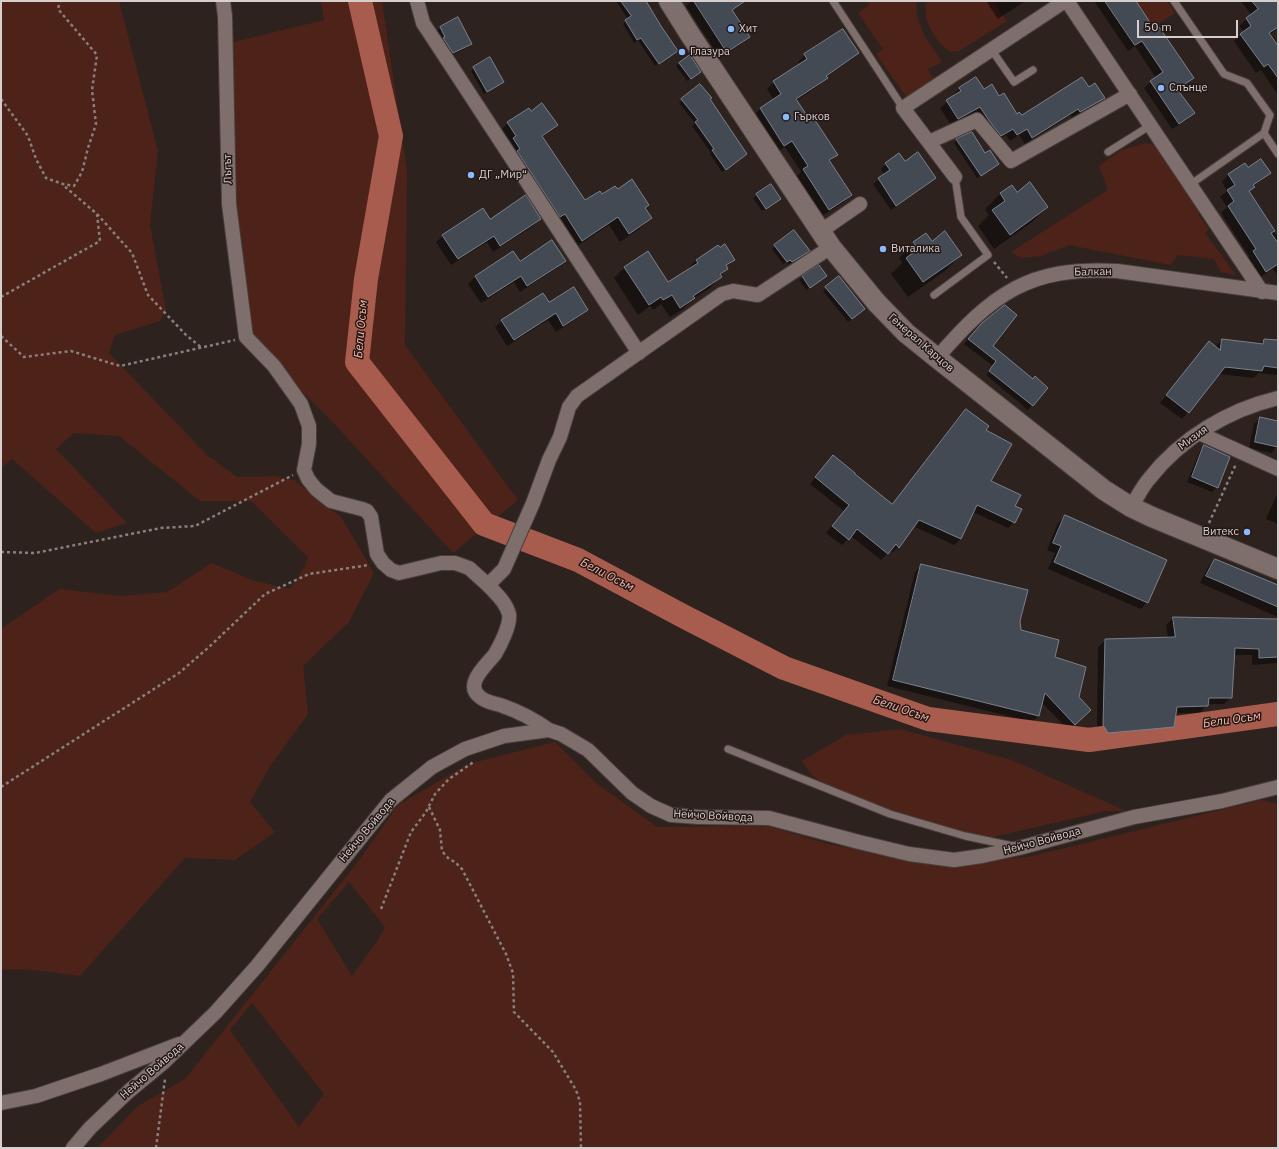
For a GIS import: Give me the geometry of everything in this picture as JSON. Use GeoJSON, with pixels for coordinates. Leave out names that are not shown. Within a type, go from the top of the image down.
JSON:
{"type":"FeatureCollection","features":[{"type":"Feature","properties":{"kind":"main road","name":"Генерал Карцов"},"geometry":{"type":"LineString","coordinates":[[669,1],[826,239],[876,302],[906,332],[1104,490],[1131,507],[1278,569]]}},
{"type":"Feature","properties":{"kind":"street","name":"Лъгът"},"geometry":{"type":"LineString","coordinates":[[223,1],[225,16],[229,204],[246,337]]}},
{"type":"Feature","properties":{"kind":"street"},"geometry":{"type":"LineString","coordinates":[[417,1],[423,23],[639,352]]}},
{"type":"Feature","properties":{"kind":"street"},"geometry":{"type":"LineString","coordinates":[[955,177],[903,108],[1066,1],[1191,184],[1262,292]]}},
{"type":"Feature","properties":{"kind":"street"},"geometry":{"type":"LineString","coordinates":[[929,142],[977,120],[1011,161],[1130,94]]}},
{"type":"Feature","properties":{"kind":"street"},"geometry":{"type":"LineString","coordinates":[[488,585],[504,569],[560,437],[569,407],[577,396],[722,294],[733,292],[758,295],[826,239],[860,204]]}},
{"type":"Feature","properties":{"kind":"street","name":"Балкан"},"geometry":{"type":"LineString","coordinates":[[937,358],[972,319],[1000,297],[1015,287],[1050,275],[1097,270],[1162,276],[1262,292],[1278,293]]}},
{"type":"Feature","properties":{"kind":"street"},"geometry":{"type":"LineString","coordinates":[[246,337],[274,366],[301,404],[309,426],[309,444],[304,470],[308,479],[316,489],[331,501],[367,511],[371,516],[377,554],[384,563],[391,570],[399,573],[441,563],[455,563],[469,568],[506,604],[509,616],[507,628],[495,654],[477,677],[474,684],[476,692],[480,697],[488,702],[503,706],[532,718],[549,730]]}},
{"type":"Feature","properties":{"kind":"street","name":"Мизия"},"geometry":{"type":"LineString","coordinates":[[1131,507],[1148,480],[1162,464],[1199,433],[1230,415],[1278,398]]}},
{"type":"Feature","properties":{"kind":"street"},"geometry":{"type":"LineString","coordinates":[[1199,433],[1278,469]]}},
{"type":"Feature","properties":{"kind":"street","name":"Нейчо Войвода"},"geometry":{"type":"LineString","coordinates":[[74,1148],[90,1128],[129,1091],[167,1060],[215,1013],[257,966],[391,800],[432,767],[465,749],[504,736],[549,730],[561,734],[588,750],[632,793],[651,806],[670,815],[769,818],[910,854],[954,860],[1019,848],[1134,817],[1222,801],[1278,788]]}},
{"type":"Feature","properties":{"kind":"street"},"geometry":{"type":"LineString","coordinates":[[1,1103],[43,1094],[101,1074],[187,1041]]}},
{"type":"Feature","properties":{"kind":"lane"},"geometry":{"type":"LineString","coordinates":[[833,1],[903,108]]}},
{"type":"Feature","properties":{"kind":"lane"},"geometry":{"type":"LineString","coordinates":[[1174,1],[1224,74],[1247,83],[1270,115],[1264,134],[1191,184]]}},
{"type":"Feature","properties":{"kind":"lane"},"geometry":{"type":"LineString","coordinates":[[992,49],[1014,82],[1033,70]]}},
{"type":"Feature","properties":{"kind":"lane"},"geometry":{"type":"LineString","coordinates":[[1108,152],[1151,125]]}},
{"type":"Feature","properties":{"kind":"lane"},"geometry":{"type":"LineString","coordinates":[[1264,134],[1278,154]]}},
{"type":"Feature","properties":{"kind":"lane"},"geometry":{"type":"LineString","coordinates":[[934,296],[988,255],[961,217],[955,177]]}},
{"type":"Feature","properties":{"kind":"lane"},"geometry":{"type":"LineString","coordinates":[[728,749],[890,814],[965,836],[1019,848]]}},
{"type":"Feature","properties":{"kind":"path"},"geometry":{"type":"LineString","coordinates":[[1,100],[28,136],[36,159],[46,178],[62,184],[74,186],[82,172],[96,124],[92,90],[97,56],[58,9],[60,1]]}},
{"type":"Feature","properties":{"kind":"path"},"geometry":{"type":"LineString","coordinates":[[62,184],[96,214],[132,253],[148,295],[186,335],[202,348]]}},
{"type":"Feature","properties":{"kind":"path"},"geometry":{"type":"LineString","coordinates":[[1,297],[100,241],[96,214]]}},
{"type":"Feature","properties":{"kind":"path"},"geometry":{"type":"LineString","coordinates":[[988,255],[1015,287]]}},
{"type":"Feature","properties":{"kind":"path"},"geometry":{"type":"LineString","coordinates":[[1,336],[24,357],[71,351],[120,366],[246,337]]}},
{"type":"Feature","properties":{"kind":"path"},"geometry":{"type":"LineString","coordinates":[[1202,538],[1241,452]]}},
{"type":"Feature","properties":{"kind":"path"},"geometry":{"type":"LineString","coordinates":[[1,552],[35,554],[161,528],[195,526],[304,470]]}},
{"type":"Feature","properties":{"kind":"path"},"geometry":{"type":"LineString","coordinates":[[1,787],[179,673],[265,594],[309,574],[384,563]]}},
{"type":"Feature","properties":{"kind":"path"},"geometry":{"type":"LineString","coordinates":[[380,909],[411,832],[429,807],[435,794],[449,779],[479,758]]}},
{"type":"Feature","properties":{"kind":"path"},"geometry":{"type":"LineString","coordinates":[[429,807],[440,830],[442,851],[444,855],[462,868],[506,954],[513,973],[514,1012],[553,1052],[576,1090],[580,1102],[581,1148]]}},
{"type":"Feature","properties":{"kind":"path"},"geometry":{"type":"LineString","coordinates":[[156,1148],[167,1060]]}},
{"type":"Feature","properties":{"kind":"shaded area"},"geometry":{"type":"Polygon","coordinates":[[[1,1],[119,1],[158,151],[150,225],[166,310],[160,321],[115,335],[109,353],[208,456],[237,477],[275,476],[294,480],[341,517],[374,573],[349,622],[303,666],[308,714],[271,765],[250,802],[275,832],[235,860],[185,858],[80,976],[31,970],[1,970],[1,629],[59,589],[120,596],[167,592],[212,563],[252,580],[290,589],[305,566],[308,557],[251,501],[200,501],[119,436],[74,433],[56,449],[127,523],[96,533],[12,459],[1,468],[1,1]]]}},
{"type":"Feature","properties":{"kind":"shaded area"},"geometry":{"type":"Polygon","coordinates":[[[321,1],[382,1],[407,172],[405,345],[518,500],[453,553],[327,416],[246,337],[229,204],[226,44],[324,20],[321,1]]]}},
{"type":"Feature","properties":{"kind":"shaded area"},"geometry":{"type":"Polygon","coordinates":[[[866,1],[917,1],[916,13],[924,35],[942,62],[928,70],[934,80],[907,98],[876,54],[883,49],[858,13],[869,5],[866,1]]]}},
{"type":"Feature","properties":{"kind":"shaded area"},"geometry":{"type":"Polygon","coordinates":[[[926,1],[993,1],[1007,21],[959,51],[950,52],[939,42],[931,30],[926,16],[926,1]]]}},
{"type":"Feature","properties":{"kind":"shaded area"},"geometry":{"type":"Polygon","coordinates":[[[1136,1],[1167,1],[1175,13],[1153,27],[1136,1]]]}},
{"type":"Feature","properties":{"kind":"shaded area"},"geometry":{"type":"Polygon","coordinates":[[[1146,143],[1157,146],[1205,211],[1198,215],[1209,229],[1205,233],[1236,275],[1221,272],[1214,259],[1178,255],[1170,265],[1069,245],[1041,256],[1021,258],[1011,252],[1108,190],[1099,166],[1121,150],[1146,143]]]}},
{"type":"Feature","properties":{"kind":"shaded area"},"geometry":{"type":"Polygon","coordinates":[[[900,729],[1012,760],[1126,811],[1106,811],[976,841],[837,796],[811,774],[802,761],[846,735],[900,729]]]}},
{"type":"Feature","properties":{"kind":"shaded area"},"geometry":{"type":"Polygon","coordinates":[[[555,742],[595,782],[657,827],[768,826],[828,844],[943,864],[1028,857],[1261,800],[1278,804],[1278,1148],[97,1148],[138,1106],[185,1079],[360,859],[398,805],[468,764],[555,742]],[[349,882],[317,919],[352,976],[378,940],[385,927],[349,882]],[[252,1003],[230,1030],[299,1127],[324,1094],[252,1003]]]}},
{"type":"Feature","properties":{"kind":"building"},"geometry":{"type":"Polygon","coordinates":[[[621,1],[646,1],[678,51],[659,64],[641,38],[637,40],[625,20],[631,16],[621,1]]]}},
{"type":"Feature","properties":{"kind":"building"},"geometry":{"type":"Polygon","coordinates":[[[694,1],[745,1],[732,10],[750,37],[727,52],[694,1]]]}},
{"type":"Feature","properties":{"kind":"building"},"geometry":{"type":"Polygon","coordinates":[[[1105,1],[1136,1],[1153,27],[1157,24],[1194,78],[1177,89],[1195,113],[1179,124],[1150,81],[1163,72],[1142,41],[1135,45],[1105,1]]]}},
{"type":"Feature","properties":{"kind":"building"},"geometry":{"type":"Polygon","coordinates":[[[1252,1],[1278,1],[1278,27],[1269,33],[1278,46],[1278,78],[1268,64],[1264,67],[1240,34],[1251,26],[1246,18],[1258,9],[1252,1]]]}},
{"type":"Feature","properties":{"kind":"building"},"geometry":{"type":"Polygon","coordinates":[[[458,17],[472,44],[453,53],[443,38],[445,37],[440,27],[458,17]]]}},
{"type":"Feature","properties":{"kind":"building"},"geometry":{"type":"Polygon","coordinates":[[[843,29],[859,53],[826,76],[828,78],[796,99],[810,120],[813,117],[838,155],[829,160],[852,195],[829,210],[803,169],[808,166],[792,141],[784,146],[760,108],[781,94],[773,81],[807,59],[804,54],[843,29]]]}},
{"type":"Feature","properties":{"kind":"building"},"geometry":{"type":"Polygon","coordinates":[[[690,55],[701,72],[691,79],[679,63],[690,55]]]}},
{"type":"Feature","properties":{"kind":"building"},"geometry":{"type":"Polygon","coordinates":[[[490,57],[504,82],[487,92],[473,67],[490,57]]]}},
{"type":"Feature","properties":{"kind":"building"},"geometry":{"type":"Polygon","coordinates":[[[976,77],[984,89],[992,84],[999,96],[1004,93],[1017,114],[1019,112],[1022,115],[1082,77],[1089,87],[1095,83],[1105,98],[1080,112],[1078,109],[1032,138],[1027,129],[1017,135],[1013,129],[1001,136],[980,107],[958,119],[946,100],[961,91],[959,88],[976,77]]]}},
{"type":"Feature","properties":{"kind":"building"},"geometry":{"type":"Polygon","coordinates":[[[700,84],[712,98],[710,99],[747,154],[726,170],[712,150],[714,149],[695,122],[698,120],[681,99],[700,84]]]}},
{"type":"Feature","properties":{"kind":"building"},"geometry":{"type":"Polygon","coordinates":[[[542,103],[558,125],[542,136],[585,200],[600,191],[602,194],[615,186],[618,189],[632,179],[649,205],[645,208],[652,218],[629,234],[618,217],[582,241],[565,214],[560,217],[517,151],[520,149],[513,138],[516,136],[507,122],[529,108],[531,111],[542,103]]]}},
{"type":"Feature","properties":{"kind":"building"},"geometry":{"type":"Polygon","coordinates":[[[972,132],[985,153],[990,150],[999,164],[981,176],[956,139],[972,132]]]}},
{"type":"Feature","properties":{"kind":"building"},"geometry":{"type":"Polygon","coordinates":[[[918,152],[936,178],[896,206],[878,178],[890,170],[885,163],[899,153],[905,161],[918,152]]]}},
{"type":"Feature","properties":{"kind":"building"},"geometry":{"type":"Polygon","coordinates":[[[1261,159],[1271,173],[1253,185],[1255,187],[1249,191],[1275,231],[1271,233],[1278,243],[1278,264],[1266,272],[1253,251],[1256,249],[1228,206],[1234,201],[1227,190],[1235,185],[1228,174],[1245,163],[1248,167],[1261,159]]]}},
{"type":"Feature","properties":{"kind":"building"},"geometry":{"type":"Polygon","coordinates":[[[1030,182],[1048,207],[1010,235],[992,210],[1005,201],[1000,193],[1012,185],[1017,192],[1030,182]]]}},
{"type":"Feature","properties":{"kind":"building"},"geometry":{"type":"Polygon","coordinates":[[[771,184],[781,199],[766,209],[756,194],[771,184]]]}},
{"type":"Feature","properties":{"kind":"building"},"geometry":{"type":"Polygon","coordinates":[[[526,195],[541,219],[500,246],[494,236],[458,259],[442,235],[483,208],[490,219],[526,195]]]}},
{"type":"Feature","properties":{"kind":"building"},"geometry":{"type":"Polygon","coordinates":[[[794,230],[810,251],[792,262],[790,260],[787,262],[774,245],[794,230]]]}},
{"type":"Feature","properties":{"kind":"building"},"geometry":{"type":"Polygon","coordinates":[[[945,231],[962,255],[923,282],[906,258],[918,249],[913,242],[926,233],[932,241],[945,231]]]}},
{"type":"Feature","properties":{"kind":"building"},"geometry":{"type":"Polygon","coordinates":[[[552,240],[566,261],[527,286],[521,276],[488,297],[475,276],[513,251],[520,261],[552,240]]]}},
{"type":"Feature","properties":{"kind":"building"},"geometry":{"type":"Polygon","coordinates":[[[725,244],[735,260],[726,265],[728,269],[720,274],[722,277],[693,296],[695,298],[680,308],[672,295],[663,300],[661,297],[649,305],[624,267],[648,251],[668,282],[698,263],[696,260],[718,245],[720,247],[725,244]]]}},
{"type":"Feature","properties":{"kind":"building"},"geometry":{"type":"Polygon","coordinates":[[[819,265],[827,276],[810,288],[802,276],[819,265]]]}},
{"type":"Feature","properties":{"kind":"building"},"geometry":{"type":"Polygon","coordinates":[[[839,276],[865,309],[852,319],[825,287],[839,276]]]}},
{"type":"Feature","properties":{"kind":"building"},"geometry":{"type":"Polygon","coordinates":[[[574,287],[588,310],[563,326],[556,313],[514,340],[501,320],[543,293],[549,302],[574,287]]]}},
{"type":"Feature","properties":{"kind":"building"},"geometry":{"type":"Polygon","coordinates":[[[1005,305],[1017,315],[993,346],[1033,379],[1035,376],[1048,388],[1033,406],[989,371],[996,361],[968,339],[982,323],[1005,305]]]}},
{"type":"Feature","properties":{"kind":"building"},"geometry":{"type":"Polygon","coordinates":[[[1222,339],[1263,344],[1264,339],[1278,340],[1278,368],[1264,366],[1262,371],[1225,367],[1189,413],[1166,395],[1209,341],[1220,350],[1222,339]]]}},
{"type":"Feature","properties":{"kind":"building"},"geometry":{"type":"Polygon","coordinates":[[[966,409],[989,426],[986,430],[1012,444],[991,481],[1021,495],[1015,506],[1022,509],[1015,523],[977,505],[961,539],[919,520],[899,548],[896,544],[888,554],[857,529],[849,540],[832,526],[849,505],[815,477],[833,455],[892,504],[966,409]]]}},
{"type":"Feature","properties":{"kind":"building"},"geometry":{"type":"Polygon","coordinates":[[[1260,417],[1278,421],[1278,447],[1255,442],[1260,417]]]}},
{"type":"Feature","properties":{"kind":"building"},"geometry":{"type":"Polygon","coordinates":[[[1204,445],[1230,457],[1218,488],[1192,477],[1204,445]]]}},
{"type":"Feature","properties":{"kind":"building"},"geometry":{"type":"Polygon","coordinates":[[[1065,515],[1167,560],[1148,603],[1054,562],[1061,546],[1053,543],[1065,515]]]}},
{"type":"Feature","properties":{"kind":"building"},"geometry":{"type":"Polygon","coordinates":[[[1215,559],[1278,585],[1278,607],[1206,576],[1215,559]]]}},
{"type":"Feature","properties":{"kind":"building"},"geometry":{"type":"Polygon","coordinates":[[[921,564],[1028,590],[1020,621],[1021,630],[1059,640],[1055,657],[1086,667],[1079,697],[1091,710],[1075,725],[1045,693],[1039,716],[893,680],[921,564]]]}},
{"type":"Feature","properties":{"kind":"building"},"geometry":{"type":"Polygon","coordinates":[[[1173,617],[1278,619],[1278,657],[1259,658],[1259,649],[1235,648],[1232,698],[1209,698],[1208,706],[1177,707],[1174,727],[1108,733],[1103,725],[1105,639],[1175,637],[1173,617]]]}},
{"type":"Feature","properties":{"kind":"waterway","name":"Бели Осъм"},"geometry":{"type":"LineString","coordinates":[[360,1],[391,136],[366,279],[357,362],[484,524],[578,560],[784,668],[928,719],[1089,740],[1278,714]]}},
{"type":"Feature","properties":{"kind":"place","name":"Хит"},"geometry":{"type":"Point","coordinates":[731,29]}},
{"type":"Feature","properties":{"kind":"place","name":"Глазура"},"geometry":{"type":"Point","coordinates":[682,52]}},
{"type":"Feature","properties":{"kind":"place","name":"Слънце"},"geometry":{"type":"Point","coordinates":[1161,88]}},
{"type":"Feature","properties":{"kind":"place","name":"Гърков"},"geometry":{"type":"Point","coordinates":[786,117]}},
{"type":"Feature","properties":{"kind":"place","name":"ДГ „Мир“"},"geometry":{"type":"Point","coordinates":[471,175]}},
{"type":"Feature","properties":{"kind":"place","name":"Виталика"},"geometry":{"type":"Point","coordinates":[883,249]}},
{"type":"Feature","properties":{"kind":"place","name":"Витекс"},"geometry":{"type":"Point","coordinates":[1247,532]}}]}
